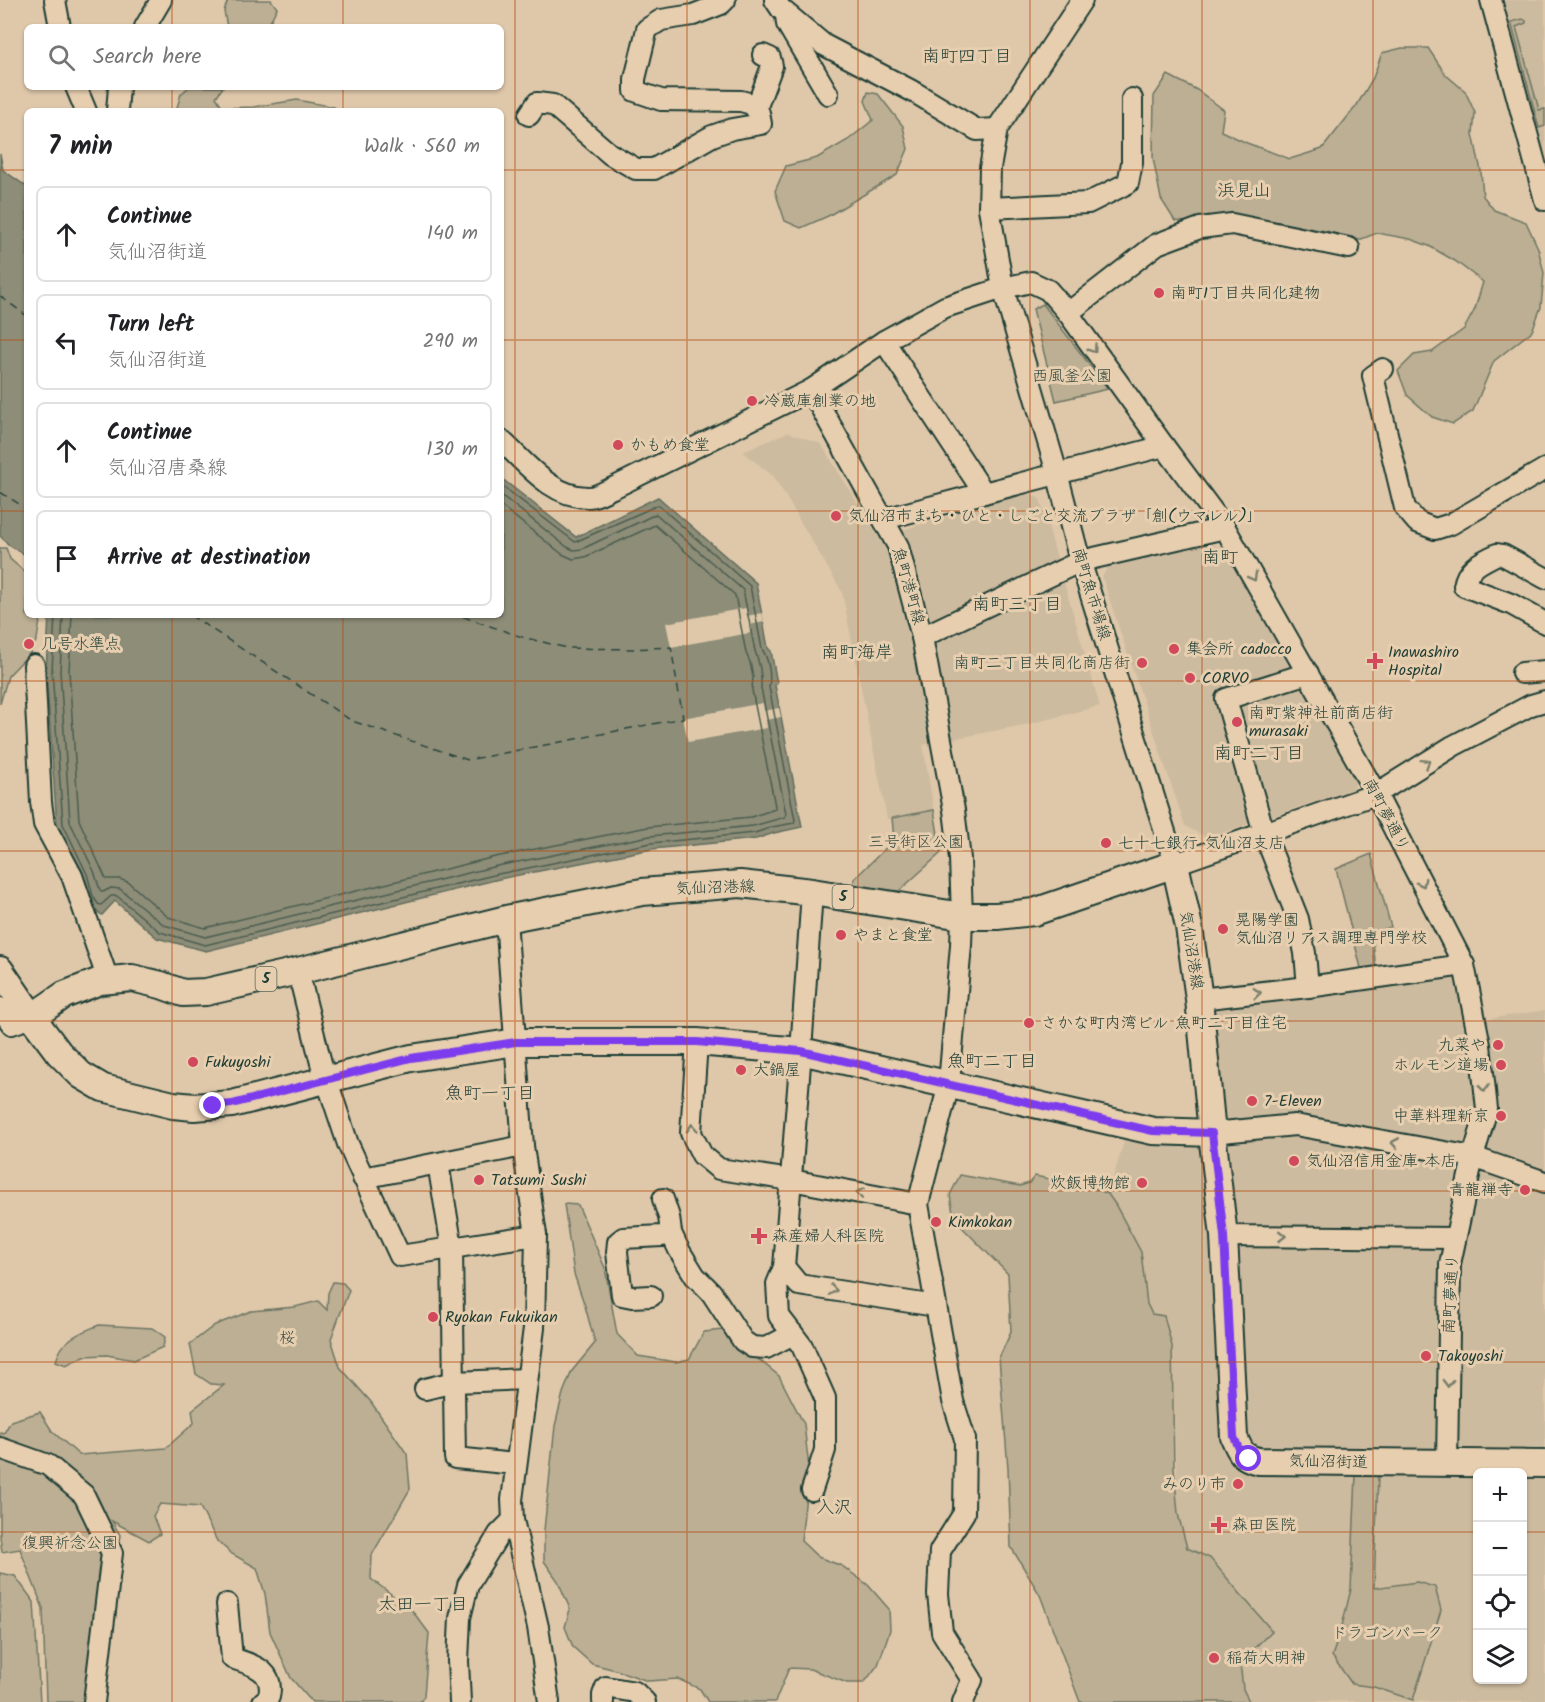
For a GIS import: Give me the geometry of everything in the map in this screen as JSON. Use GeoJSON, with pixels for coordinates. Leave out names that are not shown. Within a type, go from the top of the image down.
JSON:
{"type":"FeatureCollection","features":[{"type":"Feature","properties":{"kind":"main road","name":"気仙沼港線"},"geometry":{"type":"LineString","coordinates":[[32,1017],[64,995],[100,981],[132,978],[183,993],[206,992],[298,972],[506,919],[642,892],[740,884],[812,892],[962,916],[997,916],[1034,912],[1174,864],[1189,927],[1199,999],[1212,1133]]}},
{"type":"Feature","properties":{"kind":"main road"},"geometry":{"type":"LineString","coordinates":[[0,970],[59,1053],[81,1076],[104,1088],[173,1105],[194,1107],[232,1104],[411,1058],[516,1042],[697,1042],[801,1051],[1153,1131],[1212,1133]]}},
{"type":"Feature","properties":{"kind":"main road","name":"気仙沼街道"},"geometry":{"type":"LineString","coordinates":[[1212,1133],[1224,1236],[1234,1437],[1240,1451],[1249,1459],[1259,1461],[1545,1464]]}},
{"type":"Feature","properties":{"kind":"street"},"geometry":{"type":"LineString","coordinates":[[55,0],[59,24]]}},
{"type":"Feature","properties":{"kind":"street"},"geometry":{"type":"LineString","coordinates":[[147,24],[161,0]]}},
{"type":"Feature","properties":{"kind":"street"},"geometry":{"type":"LineString","coordinates":[[780,6],[824,45],[914,92],[977,130],[997,129],[1082,0]]}},
{"type":"Feature","properties":{"kind":"street"},"geometry":{"type":"LineString","coordinates":[[1491,0],[1545,200]]}},
{"type":"Feature","properties":{"kind":"street"},"geometry":{"type":"LineString","coordinates":[[529,115],[537,103],[553,105],[610,154],[636,169],[654,169],[712,136],[732,129],[761,124],[759,113],[752,104],[741,100],[661,100],[635,91],[635,79],[647,29],[661,20],[693,15],[722,1]]}},
{"type":"Feature","properties":{"kind":"street"},"geometry":{"type":"LineString","coordinates":[[780,6],[787,24],[828,94]]}},
{"type":"Feature","properties":{"kind":"street"},"geometry":{"type":"LineString","coordinates":[[756,109],[772,66],[770,58],[763,55]]}},
{"type":"Feature","properties":{"kind":"street"},"geometry":{"type":"LineString","coordinates":[[77,90],[85,108]]}},
{"type":"Feature","properties":{"kind":"street"},"geometry":{"type":"LineString","coordinates":[[117,108],[119,90]]}},
{"type":"Feature","properties":{"kind":"street"},"geometry":{"type":"LineString","coordinates":[[989,208],[1088,203],[1128,183],[1132,163],[1132,99]]}},
{"type":"Feature","properties":{"kind":"street","name":"南町魚市場線"},"geometry":{"type":"LineString","coordinates":[[997,129],[990,168],[989,208],[1003,288],[1081,561],[1174,864]]}},
{"type":"Feature","properties":{"kind":"street"},"geometry":{"type":"LineString","coordinates":[[1068,313],[1157,244],[1200,228],[1232,224],[1348,248]]}},
{"type":"Feature","properties":{"kind":"street","name":"南町夢通り"},"geometry":{"type":"LineString","coordinates":[[812,390],[884,341],[945,307],[1003,288],[1031,282],[1048,290],[1068,313],[1226,528],[1376,794],[1464,965],[1480,1045],[1487,1109],[1473,1157],[1450,1264],[1447,1464]]}},
{"type":"Feature","properties":{"kind":"street"},"geometry":{"type":"LineString","coordinates":[[884,341],[984,493]]}},
{"type":"Feature","properties":{"kind":"street"},"geometry":{"type":"LineString","coordinates":[[1383,369],[1373,376],[1405,508],[1417,522],[1435,529],[1450,524],[1545,469]]}},
{"type":"Feature","properties":{"kind":"street"},"geometry":{"type":"LineString","coordinates":[[504,443],[546,482],[566,494],[591,497],[812,390]]}},
{"type":"Feature","properties":{"kind":"street","name":"魚町港町線"},"geometry":{"type":"LineString","coordinates":[[812,390],[898,546],[922,638],[954,810],[960,859],[962,916],[949,1084],[918,1204]]}},
{"type":"Feature","properties":{"kind":"street"},"geometry":{"type":"LineString","coordinates":[[884,519],[1164,446]]}},
{"type":"Feature","properties":{"kind":"street"},"geometry":{"type":"LineString","coordinates":[[922,638],[1081,561],[1226,528]]}},
{"type":"Feature","properties":{"kind":"street"},"geometry":{"type":"LineString","coordinates":[[1545,578],[1497,554],[1471,568],[1465,577],[1464,586],[1511,604],[1545,623]]}},
{"type":"Feature","properties":{"kind":"street"},"geometry":{"type":"LineString","coordinates":[[34,665],[44,824],[72,876],[108,981]]}},
{"type":"Feature","properties":{"kind":"street"},"geometry":{"type":"LineString","coordinates":[[1522,673],[1545,671]]}},
{"type":"Feature","properties":{"kind":"street"},"geometry":{"type":"LineString","coordinates":[[1308,673],[1226,699],[1264,832],[1298,919],[1305,953],[1308,987]]}},
{"type":"Feature","properties":{"kind":"street"},"geometry":{"type":"LineString","coordinates":[[1174,864],[1376,794],[1453,746],[1531,705],[1545,701]]}},
{"type":"Feature","properties":{"kind":"street"},"geometry":{"type":"LineString","coordinates":[[812,892],[792,1180],[784,1267],[777,1284],[779,1316],[802,1346],[825,1398],[825,1450],[812,1490]]}},
{"type":"Feature","properties":{"kind":"street"},"geometry":{"type":"LineString","coordinates":[[506,919],[523,1146],[536,1235],[534,1328],[515,1464],[513,1520],[538,1627],[549,1702]]}},
{"type":"Feature","properties":{"kind":"street"},"geometry":{"type":"LineString","coordinates":[[1199,999],[1308,987],[1464,965]]}},
{"type":"Feature","properties":{"kind":"street"},"geometry":{"type":"LineString","coordinates":[[298,972],[326,1080],[348,1144],[400,1256],[536,1235]]}},
{"type":"Feature","properties":{"kind":"street"},"geometry":{"type":"LineString","coordinates":[[0,1008],[12,1024],[32,1017]]}},
{"type":"Feature","properties":{"kind":"street"},"geometry":{"type":"LineString","coordinates":[[697,1042],[691,1133],[702,1155],[719,1169],[792,1180],[918,1204],[953,1401],[965,1439],[964,1513],[940,1551],[938,1594],[942,1632],[972,1680],[963,1702]]}},
{"type":"Feature","properties":{"kind":"street"},"geometry":{"type":"LineString","coordinates":[[1212,1133],[1295,1125],[1473,1157],[1545,1182]]}},
{"type":"Feature","properties":{"kind":"street"},"geometry":{"type":"LineString","coordinates":[[363,1178],[523,1146]]}},
{"type":"Feature","properties":{"kind":"street"},"geometry":{"type":"LineString","coordinates":[[438,1163],[452,1248],[455,1458],[515,1464]]}},
{"type":"Feature","properties":{"kind":"street"},"geometry":{"type":"LineString","coordinates":[[663,1199],[679,1250],[695,1276],[711,1292],[743,1341],[752,1347],[766,1347],[793,1334]]}},
{"type":"Feature","properties":{"kind":"street"},"geometry":{"type":"LineString","coordinates":[[651,1296],[622,1295],[618,1242],[623,1238],[662,1236],[672,1233]]}},
{"type":"Feature","properties":{"kind":"street"},"geometry":{"type":"LineString","coordinates":[[1224,1236],[1455,1238]]}},
{"type":"Feature","properties":{"kind":"street"},"geometry":{"type":"LineString","coordinates":[[784,1267],[799,1285],[936,1306]]}},
{"type":"Feature","properties":{"kind":"street"},"geometry":{"type":"LineString","coordinates":[[424,1389],[454,1382],[527,1379]]}},
{"type":"Feature","properties":{"kind":"street"},"geometry":{"type":"LineString","coordinates":[[0,1448],[48,1465],[84,1495],[112,1553],[94,1702]]}},
{"type":"Feature","properties":{"kind":"street"},"geometry":{"type":"LineString","coordinates":[[460,1702],[458,1661],[460,1618],[468,1585],[499,1534],[513,1520]]}},
{"type":"Feature","properties":{"kind":"street"},"geometry":{"type":"LineString","coordinates":[[227,1604],[232,1658],[257,1666],[265,1673],[271,1690],[269,1697],[263,1702]]}},
{"type":"Feature","properties":{"kind":"street"},"geometry":{"type":"LineString","coordinates":[[603,1702],[606,1687],[635,1692],[645,1702]]}},
{"type":"Feature","properties":{"kind":"shaded area"},"geometry":{"type":"Polygon","coordinates":[[[1502,0],[1545,0],[1545,160],[1502,0]]]}},
{"type":"Feature","properties":{"kind":"shaded area"},"geometry":{"type":"Polygon","coordinates":[[[788,432],[821,444],[879,537],[1028,492],[1040,499],[1100,706],[1029,724],[923,745],[934,810],[887,819],[842,592],[774,477],[743,452],[788,432]]]}},
{"type":"Feature","properties":{"kind":"shaded area","name":"南町紫神社前商店街 murasaki"},"geometry":{"type":"Polygon","coordinates":[[[1209,543],[1223,548],[1356,781],[1353,789],[1207,838],[1185,826],[1102,577],[1108,566],[1209,543]]]}},
{"type":"Feature","properties":{"kind":"shaded area"},"geometry":{"type":"Polygon","coordinates":[[[1464,965],[1475,1021],[1545,1010],[1545,1702],[1249,1701],[1243,1689],[1240,1662],[1210,1558],[1187,1548],[1178,1514],[1172,1346],[1147,1304],[1141,1255],[1108,1194],[1126,1135],[1167,1144],[1211,1133],[1214,1005],[1464,965]]]}},
{"type":"Feature","properties":{"kind":"green space"},"geometry":{"type":"Polygon","coordinates":[[[228,0],[271,0],[277,8],[269,24],[226,24],[224,11],[228,0]]]}},
{"type":"Feature","properties":{"kind":"green space"},"geometry":{"type":"Polygon","coordinates":[[[1523,19],[1526,23],[1516,27],[1539,110],[1545,109],[1545,126],[1539,128],[1511,22],[1523,19]]]}},
{"type":"Feature","properties":{"kind":"green space"},"geometry":{"type":"Polygon","coordinates":[[[1402,48],[1428,48],[1446,75],[1465,91],[1475,113],[1473,134],[1481,171],[1483,196],[1494,210],[1526,222],[1538,248],[1544,273],[1541,307],[1532,331],[1494,361],[1473,411],[1453,424],[1432,417],[1407,395],[1398,371],[1414,355],[1432,352],[1464,329],[1475,309],[1483,282],[1455,261],[1429,246],[1410,239],[1377,233],[1359,240],[1326,231],[1260,222],[1175,221],[1161,199],[1153,158],[1154,96],[1168,75],[1197,90],[1224,110],[1221,131],[1290,159],[1322,149],[1357,105],[1373,78],[1382,53],[1402,48]]]}},
{"type":"Feature","properties":{"kind":"green space"},"geometry":{"type":"Polygon","coordinates":[[[186,90],[221,90],[216,97],[223,108],[177,108],[181,94],[186,90]]]}},
{"type":"Feature","properties":{"kind":"green space"},"geometry":{"type":"Polygon","coordinates":[[[868,92],[878,94],[903,126],[908,149],[897,175],[828,216],[801,228],[785,221],[775,191],[786,166],[817,158],[848,140],[873,120],[865,101],[868,92]]]}},
{"type":"Feature","properties":{"kind":"green space"},"geometry":{"type":"Polygon","coordinates":[[[297,100],[334,107],[223,108],[253,107],[297,100]]]}},
{"type":"Feature","properties":{"kind":"green space","name":"西風釜公園"},"geometry":{"type":"Polygon","coordinates":[[[1043,304],[1108,389],[1056,401],[1033,309],[1043,304]]]}},
{"type":"Feature","properties":{"kind":"green space"},"geometry":{"type":"Polygon","coordinates":[[[0,548],[6,548],[10,559],[24,571],[24,618],[40,618],[37,639],[30,653],[8,676],[0,704],[0,548]]]}},
{"type":"Feature","properties":{"kind":"green space","name":"三号街区公園"},"geometry":{"type":"Polygon","coordinates":[[[934,810],[941,853],[899,891],[853,886],[854,879],[894,840],[892,818],[934,810]]]}},
{"type":"Feature","properties":{"kind":"green space"},"geometry":{"type":"Polygon","coordinates":[[[1371,854],[1391,927],[1372,933],[1376,969],[1362,972],[1336,869],[1371,854]]]}},
{"type":"Feature","properties":{"kind":"green space"},"geometry":{"type":"Polygon","coordinates":[[[960,1175],[1020,1186],[1029,1183],[1035,1176],[1094,1188],[1108,1194],[1115,1204],[1141,1252],[1147,1304],[1152,1314],[1164,1316],[1172,1346],[1174,1467],[1178,1514],[1187,1548],[1210,1558],[1272,1631],[1240,1662],[1243,1689],[1249,1701],[1252,1702],[1080,1702],[1040,1595],[1011,1547],[1008,1468],[999,1358],[1011,1332],[1008,1274],[954,1219],[950,1195],[960,1175]]]}},
{"type":"Feature","properties":{"kind":"green space"},"geometry":{"type":"Polygon","coordinates":[[[564,1204],[578,1205],[605,1268],[617,1334],[638,1356],[676,1362],[689,1359],[704,1332],[723,1330],[779,1376],[804,1424],[809,1468],[801,1541],[818,1557],[842,1566],[868,1585],[889,1609],[890,1630],[878,1665],[864,1683],[847,1683],[810,1669],[789,1668],[775,1702],[708,1702],[700,1689],[678,1679],[648,1681],[592,1664],[573,1647],[565,1627],[570,1609],[558,1581],[544,1561],[544,1530],[555,1426],[563,1393],[572,1371],[595,1343],[574,1274],[564,1204]]]}},
{"type":"Feature","properties":{"kind":"green space"},"geometry":{"type":"Polygon","coordinates":[[[333,1282],[343,1283],[349,1290],[331,1339],[340,1367],[371,1402],[407,1454],[410,1489],[372,1555],[371,1579],[411,1609],[429,1633],[424,1696],[420,1702],[312,1702],[291,1678],[270,1632],[265,1594],[257,1568],[232,1554],[217,1541],[200,1507],[160,1504],[153,1516],[160,1534],[149,1541],[112,1521],[120,1535],[103,1702],[46,1702],[43,1608],[20,1549],[2,1552],[0,1432],[4,1433],[11,1421],[40,1412],[52,1431],[79,1455],[166,1448],[194,1423],[192,1410],[224,1385],[211,1384],[196,1374],[190,1344],[215,1325],[251,1311],[295,1307],[318,1301],[327,1310],[328,1293],[333,1282]]]}},
{"type":"Feature","properties":{"kind":"green space"},"geometry":{"type":"Polygon","coordinates":[[[99,1325],[152,1328],[165,1337],[163,1347],[134,1360],[107,1355],[84,1356],[66,1365],[56,1361],[67,1342],[99,1325]]]}},
{"type":"Feature","properties":{"kind":"green space","name":"ドラゴンパーク"},"geometry":{"type":"Polygon","coordinates":[[[1356,1475],[1378,1475],[1374,1588],[1417,1582],[1435,1587],[1441,1610],[1413,1700],[1374,1687],[1352,1684],[1332,1656],[1351,1589],[1356,1475]]]}},
{"type":"Feature","properties":{"kind":"green space"},"geometry":{"type":"Polygon","coordinates":[[[0,1573],[15,1576],[34,1602],[40,1702],[0,1702],[0,1573]]]}},
{"type":"Feature","properties":{"kind":"water"},"geometry":{"type":"Polygon","coordinates":[[[0,154],[3,170],[24,185],[24,554],[10,546],[0,536],[0,154]]]}},
{"type":"Feature","properties":{"kind":"water"},"geometry":{"type":"Polygon","coordinates":[[[504,480],[576,537],[658,497],[756,583],[768,648],[771,651],[777,683],[775,685],[802,827],[756,839],[652,849],[499,879],[206,951],[157,938],[115,901],[102,915],[95,910],[88,898],[82,876],[57,826],[46,671],[49,618],[504,618],[504,480]]]}},
{"type":"Feature","properties":{"kind":"pier"},"geometry":{"type":"Polygon","coordinates":[[[746,608],[747,616],[762,613],[764,622],[749,625],[750,633],[671,647],[666,623],[746,608]]]}},
{"type":"Feature","properties":{"kind":"pier"},"geometry":{"type":"Polygon","coordinates":[[[763,703],[764,711],[779,708],[781,717],[766,720],[767,728],[688,742],[683,718],[763,703]]]}},
{"type":"Feature","properties":{"kind":"ferry route"},"geometry":{"type":"LineString","coordinates":[[0,296],[24,314]]}},
{"type":"Feature","properties":{"kind":"ferry route"},"geometry":{"type":"LineString","coordinates":[[0,492],[24,507]]}},
{"type":"Feature","properties":{"kind":"ferry route"},"geometry":{"type":"LineString","coordinates":[[195,618],[352,721],[468,760],[683,718],[671,647],[567,648],[522,637],[467,618]]}},
{"type":"Feature","properties":{"kind":"place","name":"南町1丁目共同化建物"},"geometry":{"type":"Point","coordinates":[1159,293]}},
{"type":"Feature","properties":{"kind":"place","name":"冷蔵庫創業の地"},"geometry":{"type":"Point","coordinates":[752,401]}},
{"type":"Feature","properties":{"kind":"place","name":"かもめ食堂"},"geometry":{"type":"Point","coordinates":[618,445]}},
{"type":"Feature","properties":{"kind":"place","name":"気仙沼市まち・ひと・しごと交流プラザ「創(ウマレル)」"},"geometry":{"type":"Point","coordinates":[836,516]}},
{"type":"Feature","properties":{"kind":"place","name":"几号水準点"},"geometry":{"type":"Point","coordinates":[29,644]}},
{"type":"Feature","properties":{"kind":"place","name":"集会所 cadocco"},"geometry":{"type":"Point","coordinates":[1174,649]}},
{"type":"Feature","properties":{"kind":"place","name":"Inawashiro Hospital"},"geometry":{"type":"Point","coordinates":[1375,661]}},
{"type":"Feature","properties":{"kind":"place","name":"南町二丁目共同化商店街"},"geometry":{"type":"Point","coordinates":[1142,663]}},
{"type":"Feature","properties":{"kind":"place","name":"CORVO"},"geometry":{"type":"Point","coordinates":[1190,678]}},
{"type":"Feature","properties":{"kind":"place","name":"南町紫神社前商店街 murasaki"},"geometry":{"type":"Point","coordinates":[1237,722]}},
{"type":"Feature","properties":{"kind":"place","name":"七十七銀行 気仙沼支店"},"geometry":{"type":"Point","coordinates":[1106,843]}},
{"type":"Feature","properties":{"kind":"place","name":"晃陽学園 気仙沼リアス調理専門学校"},"geometry":{"type":"Point","coordinates":[1223,929]}},
{"type":"Feature","properties":{"kind":"place","name":"やまと食堂"},"geometry":{"type":"Point","coordinates":[841,935]}},
{"type":"Feature","properties":{"kind":"place","name":"さかな町内湾ビル 魚町二丁目住宅"},"geometry":{"type":"Point","coordinates":[1029,1023]}},
{"type":"Feature","properties":{"kind":"place","name":"九菜や"},"geometry":{"type":"Point","coordinates":[1498,1045]}},
{"type":"Feature","properties":{"kind":"place","name":"Fukuyoshi"},"geometry":{"type":"Point","coordinates":[193,1062]}},
{"type":"Feature","properties":{"kind":"place","name":"ホルモン道場"},"geometry":{"type":"Point","coordinates":[1501,1065]}},
{"type":"Feature","properties":{"kind":"place","name":"大鍋屋"},"geometry":{"type":"Point","coordinates":[741,1070]}},
{"type":"Feature","properties":{"kind":"place","name":"7-Eleven"},"geometry":{"type":"Point","coordinates":[1252,1101]}},
{"type":"Feature","properties":{"kind":"place","name":"中華料理新京"},"geometry":{"type":"Point","coordinates":[1501,1116]}},
{"type":"Feature","properties":{"kind":"place","name":"気仙沼信用金庫 本店"},"geometry":{"type":"Point","coordinates":[1294,1161]}},
{"type":"Feature","properties":{"kind":"place","name":"Tatsumi Sushi"},"geometry":{"type":"Point","coordinates":[479,1180]}},
{"type":"Feature","properties":{"kind":"place","name":"炊飯博物館"},"geometry":{"type":"Point","coordinates":[1142,1183]}},
{"type":"Feature","properties":{"kind":"place","name":"青龍禅寺"},"geometry":{"type":"Point","coordinates":[1525,1190]}},
{"type":"Feature","properties":{"kind":"place","name":"Kimkokan"},"geometry":{"type":"Point","coordinates":[936,1222]}},
{"type":"Feature","properties":{"kind":"place","name":"森産婦人科医院"},"geometry":{"type":"Point","coordinates":[759,1236]}},
{"type":"Feature","properties":{"kind":"place","name":"Ryokan Fukuikan"},"geometry":{"type":"Point","coordinates":[433,1317]}},
{"type":"Feature","properties":{"kind":"place","name":"Takoyoshi"},"geometry":{"type":"Point","coordinates":[1426,1356]}},
{"type":"Feature","properties":{"kind":"place","name":"みのり市"},"geometry":{"type":"Point","coordinates":[1238,1484]}},
{"type":"Feature","properties":{"kind":"place","name":"森田医院"},"geometry":{"type":"Point","coordinates":[1219,1525]}},
{"type":"Feature","properties":{"kind":"place","name":"稲荷大明神"},"geometry":{"type":"Point","coordinates":[1214,1658]}},
{"type":"Feature","properties":{"kind":"district","name":"南町四丁目"},"geometry":{"type":"Point","coordinates":[967,57]}},
{"type":"Feature","properties":{"kind":"district","name":"浜見山"},"geometry":{"type":"Point","coordinates":[1244,191]}},
{"type":"Feature","properties":{"kind":"district","name":"南町"},"geometry":{"type":"Point","coordinates":[1220,558]}},
{"type":"Feature","properties":{"kind":"district","name":"南町三丁目"},"geometry":{"type":"Point","coordinates":[1017,605]}},
{"type":"Feature","properties":{"kind":"district","name":"南町海岸"},"geometry":{"type":"Point","coordinates":[857,653]}},
{"type":"Feature","properties":{"kind":"district","name":"南町二丁目"},"geometry":{"type":"Point","coordinates":[1259,754]}},
{"type":"Feature","properties":{"kind":"district","name":"魚町二丁目"},"geometry":{"type":"Point","coordinates":[992,1062]}},
{"type":"Feature","properties":{"kind":"district","name":"魚町一丁目"},"geometry":{"type":"Point","coordinates":[490,1094]}},
{"type":"Feature","properties":{"kind":"district","name":"入沢"},"geometry":{"type":"Point","coordinates":[834,1508]}},
{"type":"Feature","properties":{"kind":"district","name":"太田一丁目"},"geometry":{"type":"Point","coordinates":[423,1605]}},
{"type":"Feature","properties":{"kind":"route"},"geometry":{"type":"LineString","coordinates":[[213,1106],[232,1104],[411,1058],[516,1042],[697,1042],[801,1051],[1153,1131],[1212,1133],[1224,1236],[1234,1437],[1240,1451],[1249,1459]]}},
{"type":"Feature","properties":{"kind":"park label","name":"桜"},"geometry":{"type":"Point","coordinates":[287,1338]}},
{"type":"Feature","properties":{"kind":"park label","name":"復興祈念公園"},"geometry":{"type":"Point","coordinates":[70,1543]}}]}
